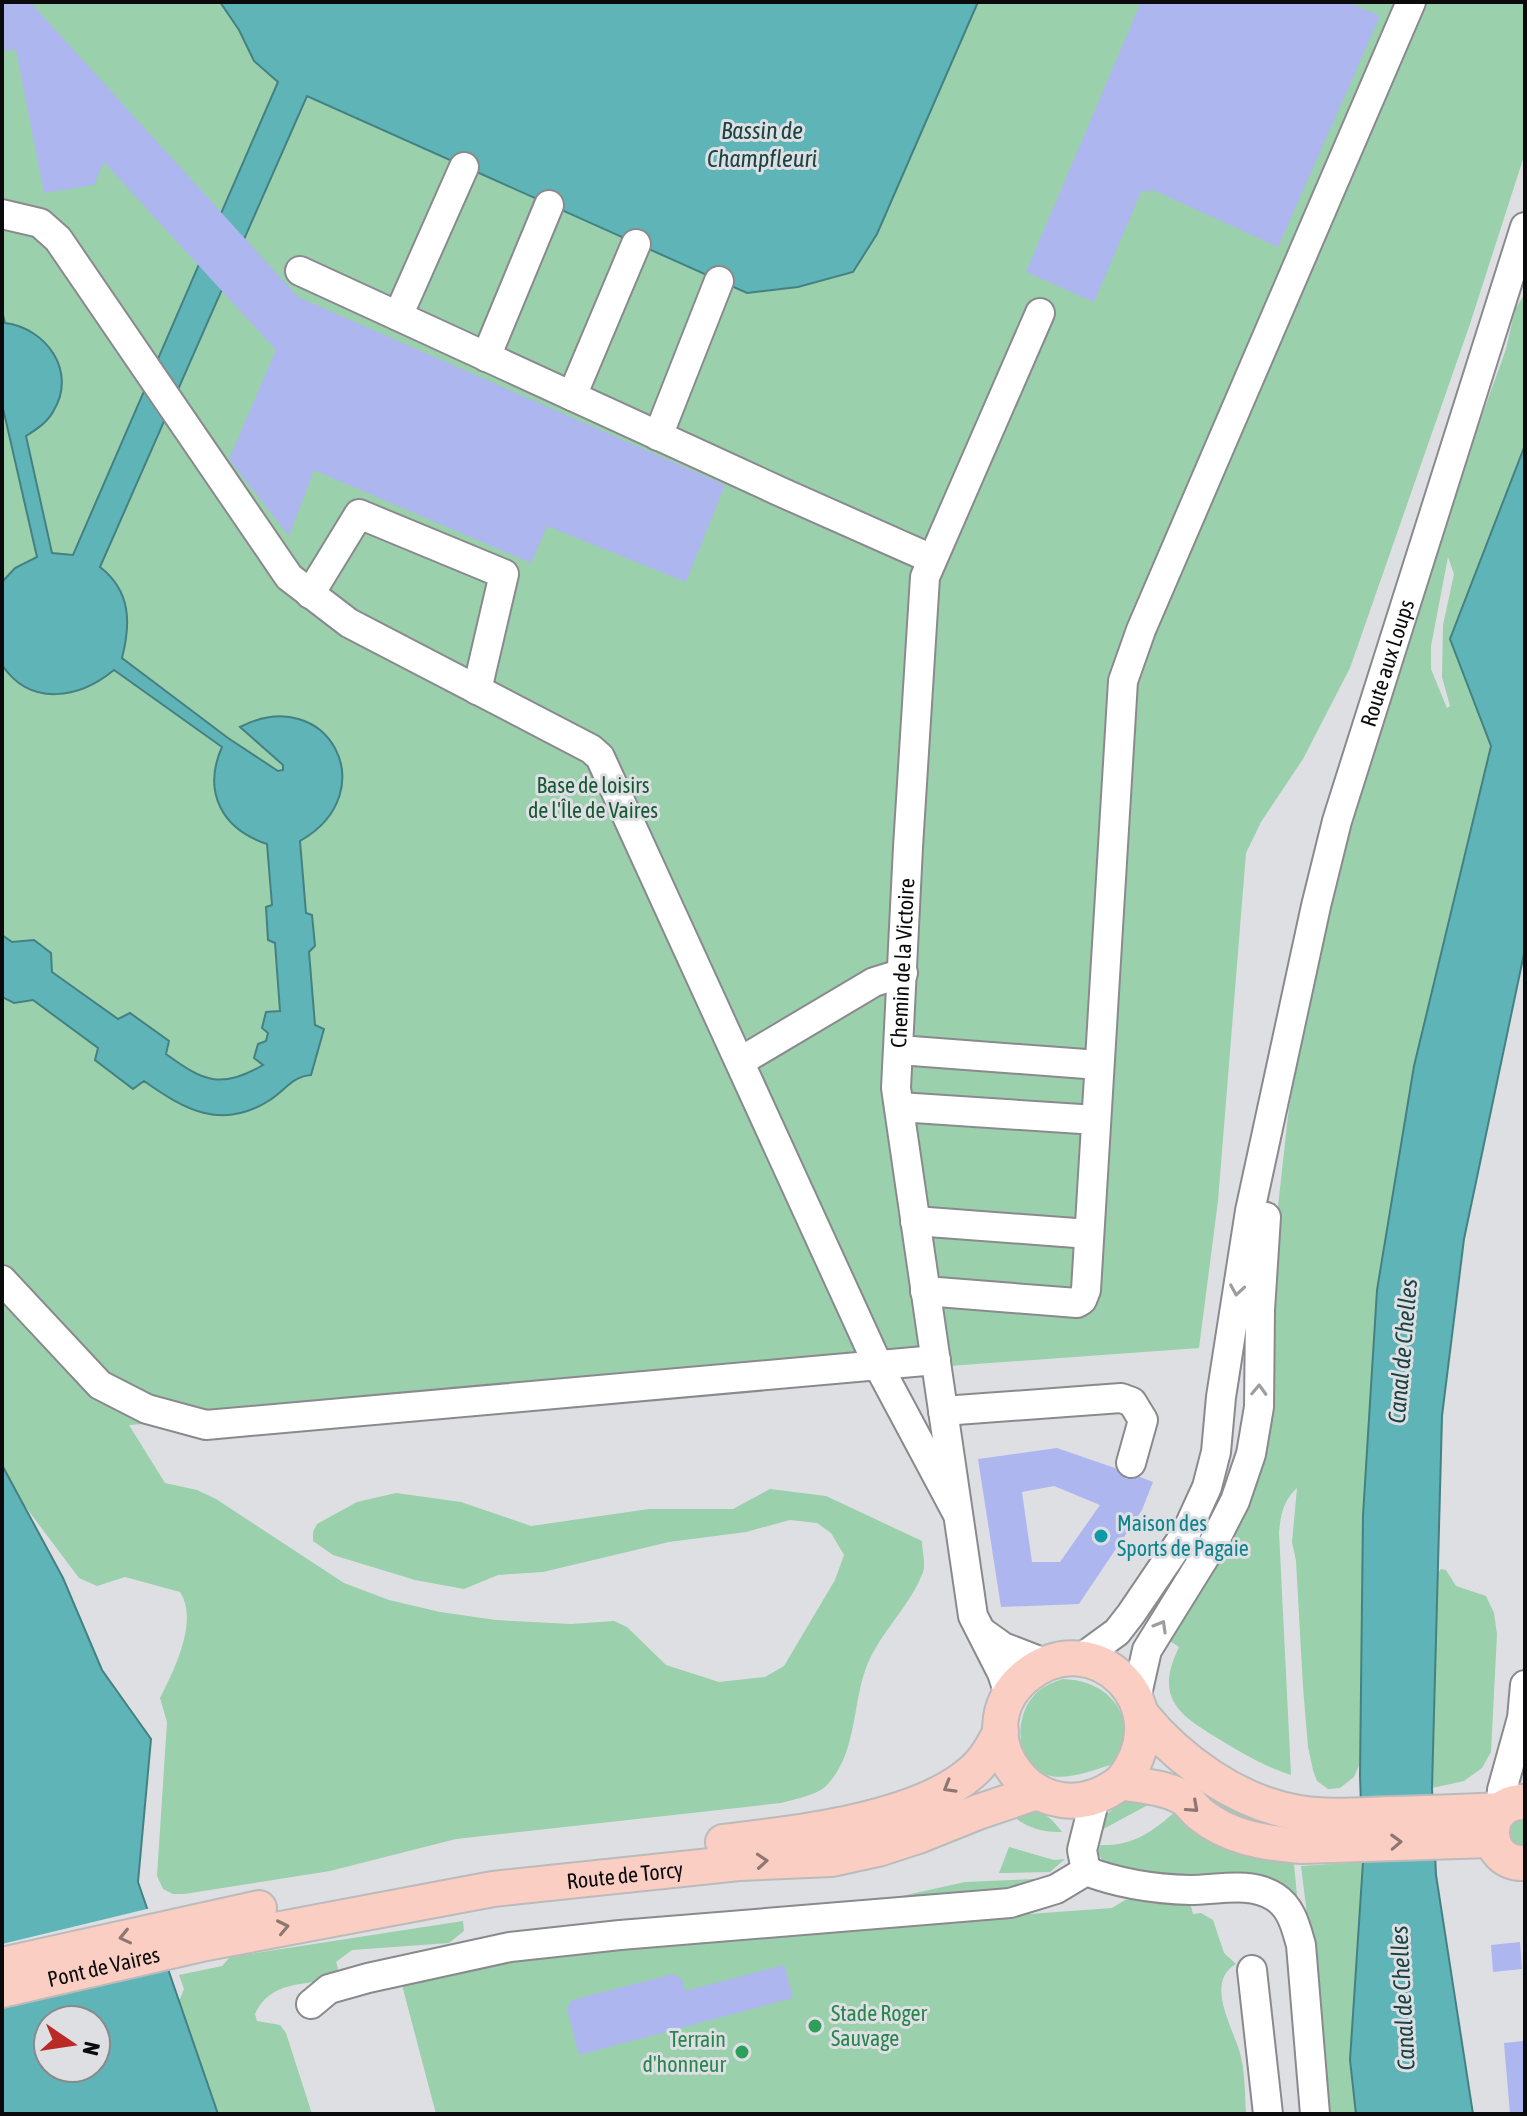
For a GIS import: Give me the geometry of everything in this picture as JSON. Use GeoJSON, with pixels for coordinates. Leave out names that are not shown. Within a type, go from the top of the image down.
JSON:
{"type":"FeatureCollection","features":[{"type":"Feature","properties":{"kind":"main road"},"geometry":{"type":"LineString","coordinates":[[1336,1830],[1236,1790],[1170,1747],[1130,1689],[1113,1672],[1080,1659],[1047,1664],[1025,1677],[1010,1697],[1002,1716],[1001,1731],[1007,1760],[1025,1783],[1044,1795],[1069,1801],[1108,1790],[1167,1791],[1181,1797],[1208,1819],[1247,1839],[1301,1846],[1336,1830],[1454,1826],[1506,1817],[1501,1856],[1523,1865]]}},
{"type":"Feature","properties":{"kind":"main road"},"geometry":{"type":"LineString","coordinates":[[1108,1790],[1133,1768],[1140,1751],[1143,1733],[1139,1706]]}},
{"type":"Feature","properties":{"kind":"main road","name":"Route de Torcy"},"geometry":{"type":"LineString","coordinates":[[204,1931],[378,1885],[541,1861],[773,1836],[846,1824],[940,1792],[972,1772],[987,1755],[1001,1731]]}},
{"type":"Feature","properties":{"kind":"main road","name":"Route de Torcy"},"geometry":{"type":"LineString","coordinates":[[204,1931],[493,1889],[739,1863],[832,1859],[905,1840],[1044,1795]]}},
{"type":"Feature","properties":{"kind":"main road","name":"Pont de Vaires"},"geometry":{"type":"LineString","coordinates":[[2,1965],[204,1931]]}},
{"type":"Feature","properties":{"kind":"main road","name":"Pont de Vaires"},"geometry":{"type":"LineString","coordinates":[[2,1990],[204,1931]]}},
{"type":"Feature","properties":{"kind":"street"},"geometry":{"type":"LineString","coordinates":[[925,1291],[1077,1303],[1082,1300],[1086,1290],[1123,681],[1148,615],[1411,2]]}},
{"type":"Feature","properties":{"kind":"street"},"geometry":{"type":"LineString","coordinates":[[398,316],[464,167]]}},
{"type":"Feature","properties":{"kind":"street"},"geometry":{"type":"LineString","coordinates":[[486,357],[549,205]]}},
{"type":"Feature","properties":{"kind":"street"},"geometry":{"type":"LineString","coordinates":[[2,214],[40,223],[58,239],[289,577],[349,623],[591,749],[600,757],[878,1365],[957,1513]]}},
{"type":"Feature","properties":{"kind":"street","name":"Route aux Loups"},"geometry":{"type":"LineString","coordinates":[[1275,1104],[1287,1038],[1337,821],[1525,227]]}},
{"type":"Feature","properties":{"kind":"street"},"geometry":{"type":"LineString","coordinates":[[572,396],[636,244]]}},
{"type":"Feature","properties":{"kind":"street"},"geometry":{"type":"LineString","coordinates":[[300,271],[932,559]]}},
{"type":"Feature","properties":{"kind":"street"},"geometry":{"type":"LineString","coordinates":[[658,436],[719,281]]}},
{"type":"Feature","properties":{"kind":"street","name":"Chemin de la Victoire"},"geometry":{"type":"LineString","coordinates":[[1010,1697],[1002,1673],[973,1616],[896,1088],[925,577],[1040,313]]}},
{"type":"Feature","properties":{"kind":"street"},"geometry":{"type":"LineString","coordinates":[[310,594],[359,514],[504,574],[477,690]]}},
{"type":"Feature","properties":{"kind":"street"},"geometry":{"type":"LineString","coordinates":[[741,1061],[874,982],[903,973]]}},
{"type":"Feature","properties":{"kind":"street"},"geometry":{"type":"LineString","coordinates":[[899,1050],[1099,1065]]}},
{"type":"Feature","properties":{"kind":"street"},"geometry":{"type":"LineString","coordinates":[[1080,1659],[1117,1632],[1131,1614],[1186,1533],[1207,1487],[1216,1452],[1223,1383],[1250,1211],[1275,1104]]}},
{"type":"Feature","properties":{"kind":"street"},"geometry":{"type":"LineString","coordinates":[[1139,1706],[1147,1650],[1214,1542],[1235,1501],[1251,1454],[1259,1407],[1260,1298],[1275,1104]]}},
{"type":"Feature","properties":{"kind":"street"},"geometry":{"type":"LineString","coordinates":[[899,1107],[1096,1120]]}},
{"type":"Feature","properties":{"kind":"street"},"geometry":{"type":"LineString","coordinates":[[915,1221],[1089,1234]]}},
{"type":"Feature","properties":{"kind":"street"},"geometry":{"type":"LineString","coordinates":[[2,1280],[100,1385],[147,1409],[206,1425],[936,1360]]}},
{"type":"Feature","properties":{"kind":"street"},"geometry":{"type":"LineString","coordinates":[[943,1411],[1121,1398],[1132,1402],[1143,1420],[1131,1463]]}},
{"type":"Feature","properties":{"kind":"street"},"geometry":{"type":"LineString","coordinates":[[981,1632],[1003,1647],[1047,1664]]}},
{"type":"Feature","properties":{"kind":"street"},"geometry":{"type":"LineString","coordinates":[[1506,1817],[1502,1790],[1524,1723],[1525,1685]]}},
{"type":"Feature","properties":{"kind":"street"},"geometry":{"type":"LineString","coordinates":[[311,2004],[329,1989],[510,1947],[1010,1903],[1056,1889],[1084,1861],[1108,1790]]}},
{"type":"Feature","properties":{"kind":"street"},"geometry":{"type":"LineString","coordinates":[[1044,1795],[1084,1861],[1120,1884],[1253,1890],[1277,1898],[1288,1909],[1301,1945],[1315,2114]]}},
{"type":"Feature","properties":{"kind":"street"},"geometry":{"type":"LineString","coordinates":[[1252,1970],[1268,2114]]}},
{"type":"Feature","properties":{"kind":"green space","name":"Base de loisirs de l'Île de Vaires"},"geometry":{"type":"Polygon","coordinates":[[[2,2],[1525,2],[1525,153],[1470,324],[1350,668],[1303,759],[1261,822],[1246,853],[1218,1201],[1199,1348],[129,1425],[165,1483],[197,1490],[216,1499],[344,1583],[389,1600],[440,1612],[496,1620],[571,1624],[614,1621],[627,1627],[666,1665],[719,1682],[765,1677],[784,1666],[835,1580],[844,1555],[831,1533],[817,1523],[790,1520],[746,1532],[669,1542],[543,1572],[498,1575],[464,1589],[415,1580],[333,1555],[313,1541],[313,1532],[317,1524],[357,1502],[396,1493],[461,1502],[531,1526],[649,1509],[733,1509],[770,1489],[826,1496],[922,1541],[923,1572],[872,1655],[866,1668],[844,1759],[827,1785],[818,1791],[781,1803],[456,1839],[330,1871],[184,1894],[173,1894],[163,1889],[157,1876],[167,1722],[160,1698],[172,1674],[186,1631],[185,1604],[180,1592],[125,1577],[97,1586],[79,1578],[25,1506],[2,1465],[2,2]]]}},
{"type":"Feature","properties":{"kind":"green space"},"geometry":{"type":"Polygon","coordinates":[[[1525,294],[1525,445],[1450,639],[1491,746],[1414,1066],[1377,1290],[1363,1515],[1360,1763],[1354,1777],[1340,1788],[1328,1789],[1317,1781],[1308,1747],[1296,1561],[1292,1542],[1297,1488],[1284,1508],[1279,1532],[1291,1775],[1239,1751],[1184,1714],[1170,1693],[1169,1681],[1179,1647],[1164,1637],[1236,1525],[1268,1297],[1289,1107],[1342,859],[1441,529],[1506,349],[1515,309],[1525,294]],[[1448,557],[1431,646],[1431,669],[1447,708],[1450,706],[1442,677],[1443,625],[1454,574],[1448,557]]]}},
{"type":"Feature","properties":{"kind":"green space"},"geometry":{"type":"Polygon","coordinates":[[[1441,1569],[1446,1570],[1456,1586],[1486,1596],[1494,1613],[1497,1634],[1491,1752],[1482,1768],[1464,1781],[1432,1788],[1438,1573],[1441,1569]]]}},
{"type":"Feature","properties":{"kind":"green space"},"geometry":{"type":"Polygon","coordinates":[[[1063,1679],[1096,1687],[1108,1696],[1118,1707],[1124,1734],[1120,1749],[1110,1765],[1060,1777],[1034,1768],[1023,1750],[1021,1728],[1026,1707],[1035,1694],[1063,1679]]]}},
{"type":"Feature","properties":{"kind":"green space"},"geometry":{"type":"Polygon","coordinates":[[[1201,1789],[1339,1838],[1244,1821],[1201,1789]]]}},
{"type":"Feature","properties":{"kind":"green space"},"geometry":{"type":"Polygon","coordinates":[[[1128,1797],[1159,1799],[1096,1833],[1106,1815],[1128,1797]]]}},
{"type":"Feature","properties":{"kind":"green space"},"geometry":{"type":"Polygon","coordinates":[[[1029,1810],[1048,1817],[1062,1832],[1034,1828],[1010,1813],[1029,1810]]]}},
{"type":"Feature","properties":{"kind":"green space"},"geometry":{"type":"Polygon","coordinates":[[[1177,1810],[1286,1852],[1288,1863],[1294,1864],[1298,1906],[1207,1881],[1107,1869],[1098,1853],[1100,1845],[1123,1843],[1142,1836],[1177,1810]]]}},
{"type":"Feature","properties":{"kind":"green space"},"geometry":{"type":"Polygon","coordinates":[[[1518,1820],[1525,1820],[1525,1849],[1512,1846],[1507,1830],[1518,1820]]]}},
{"type":"Feature","properties":{"kind":"green space"},"geometry":{"type":"Polygon","coordinates":[[[1009,1847],[1054,1860],[1065,1859],[1050,1872],[999,1873],[1009,1847]]]}},
{"type":"Feature","properties":{"kind":"green space"},"geometry":{"type":"Polygon","coordinates":[[[1363,1862],[1350,2060],[1356,2114],[1327,2114],[1321,2027],[1301,1866],[1363,1862]]]}},
{"type":"Feature","properties":{"kind":"green space"},"geometry":{"type":"Polygon","coordinates":[[[1059,1878],[1047,1885],[852,1907],[965,1882],[1059,1878]]]}},
{"type":"Feature","properties":{"kind":"green space","name":"Stade Roger Sauvage"},"geometry":{"type":"Polygon","coordinates":[[[1147,1896],[1190,1902],[1193,1914],[1201,1913],[1213,1920],[1224,1953],[1236,1964],[1226,1972],[1221,1995],[1241,2057],[1246,2114],[436,2114],[402,1985],[409,1980],[516,1957],[715,1937],[1112,1908],[1125,1900],[1147,1896]]]}},
{"type":"Feature","properties":{"kind":"green space"},"geometry":{"type":"Polygon","coordinates":[[[463,1921],[464,1931],[449,1943],[352,1950],[336,1962],[335,1979],[289,1986],[269,1995],[255,2014],[257,2021],[280,2025],[286,2033],[312,2114],[217,2114],[179,2001],[184,1989],[179,1975],[222,1966],[230,1957],[463,1921]]]}},
{"type":"Feature","properties":{"kind":"water","name":"Bassin de Champfleuri"},"geometry":{"type":"Polygon","coordinates":[[[220,2],[978,2],[877,234],[853,272],[798,287],[747,293],[307,96],[100,567],[118,586],[126,608],[127,632],[122,658],[228,738],[278,771],[283,770],[283,765],[240,727],[271,717],[299,719],[320,730],[335,749],[342,772],[339,796],[326,820],[300,841],[306,913],[312,915],[315,946],[309,952],[315,1025],[324,1029],[311,1075],[294,1081],[270,1100],[252,1109],[220,1115],[189,1108],[144,1081],[133,1089],[95,1060],[98,1048],[33,1000],[14,1003],[2,997],[2,935],[12,942],[34,940],[51,953],[52,972],[118,1019],[130,1013],[169,1041],[166,1054],[191,1071],[224,1080],[263,1065],[254,1058],[258,1044],[266,1041],[268,1033],[262,1028],[266,1012],[280,1011],[275,943],[268,940],[266,907],[272,905],[267,844],[238,829],[220,807],[214,779],[222,747],[114,670],[86,687],[56,694],[27,688],[2,665],[2,582],[15,568],[37,557],[2,404],[2,311],[5,323],[33,333],[45,342],[59,367],[62,381],[54,410],[45,422],[26,436],[52,553],[73,555],[278,82],[254,61],[239,30],[220,2]]]}},
{"type":"Feature","properties":{"kind":"water","name":"Canal de Chelles"},"geometry":{"type":"Polygon","coordinates":[[[1525,445],[1525,949],[1464,1239],[1442,1416],[1432,1788],[1436,1875],[1473,2114],[1356,2114],[1350,2060],[1363,1862],[1360,1776],[1363,1515],[1377,1290],[1414,1066],[1491,746],[1450,639],[1525,445]]]}},
{"type":"Feature","properties":{"kind":"water"},"geometry":{"type":"Polygon","coordinates":[[[2,1465],[63,1578],[102,1670],[151,1739],[138,1882],[218,2114],[2,2114],[2,1465]]]}},
{"type":"Feature","properties":{"kind":"pier"},"geometry":{"type":"Polygon","coordinates":[[[151,1908],[160,1935],[2,1973],[2,1944],[151,1908]]]}},
{"type":"Feature","properties":{"kind":"building"},"geometry":{"type":"Polygon","coordinates":[[[2,2],[30,2],[298,297],[725,485],[686,582],[547,526],[531,563],[314,470],[289,536],[229,459],[276,350],[104,162],[94,185],[44,193],[16,50],[2,51],[2,2]]]}},
{"type":"Feature","properties":{"kind":"building"},"geometry":{"type":"Polygon","coordinates":[[[1141,2],[1348,2],[1380,16],[1278,247],[1151,189],[1149,193],[1142,190],[1094,302],[1026,272],[1141,2]]]}},
{"type":"Feature","properties":{"kind":"building","name":"Maison des Sports de Pagaie"},"geometry":{"type":"Polygon","coordinates":[[[1057,1448],[1115,1468],[1126,1479],[1140,1477],[1153,1482],[1142,1510],[1079,1604],[1001,1607],[978,1459],[1057,1448]],[[1054,1486],[1022,1492],[1032,1562],[1060,1562],[1100,1505],[1054,1486]]]}},
{"type":"Feature","properties":{"kind":"building"},"geometry":{"type":"Polygon","coordinates":[[[1520,1942],[1522,1969],[1493,1972],[1491,1945],[1520,1942]]]}},
{"type":"Feature","properties":{"kind":"building"},"geometry":{"type":"Polygon","coordinates":[[[784,1965],[793,1998],[579,2055],[567,2009],[572,2000],[673,1974],[682,1979],[685,1991],[784,1965]]]}},
{"type":"Feature","properties":{"kind":"building"},"geometry":{"type":"Polygon","coordinates":[[[1523,2041],[1525,2114],[1510,2114],[1504,2043],[1523,2041]]]}},
{"type":"Feature","properties":{"kind":"place","name":"Maison des Sports de Pagaie"},"geometry":{"type":"Point","coordinates":[1101,1536]}},
{"type":"Feature","properties":{"kind":"place","name":"Stade Roger Sauvage"},"geometry":{"type":"Point","coordinates":[815,2026]}},
{"type":"Feature","properties":{"kind":"place","name":"Terrain d'honneur"},"geometry":{"type":"Point","coordinates":[742,2052]}}]}
